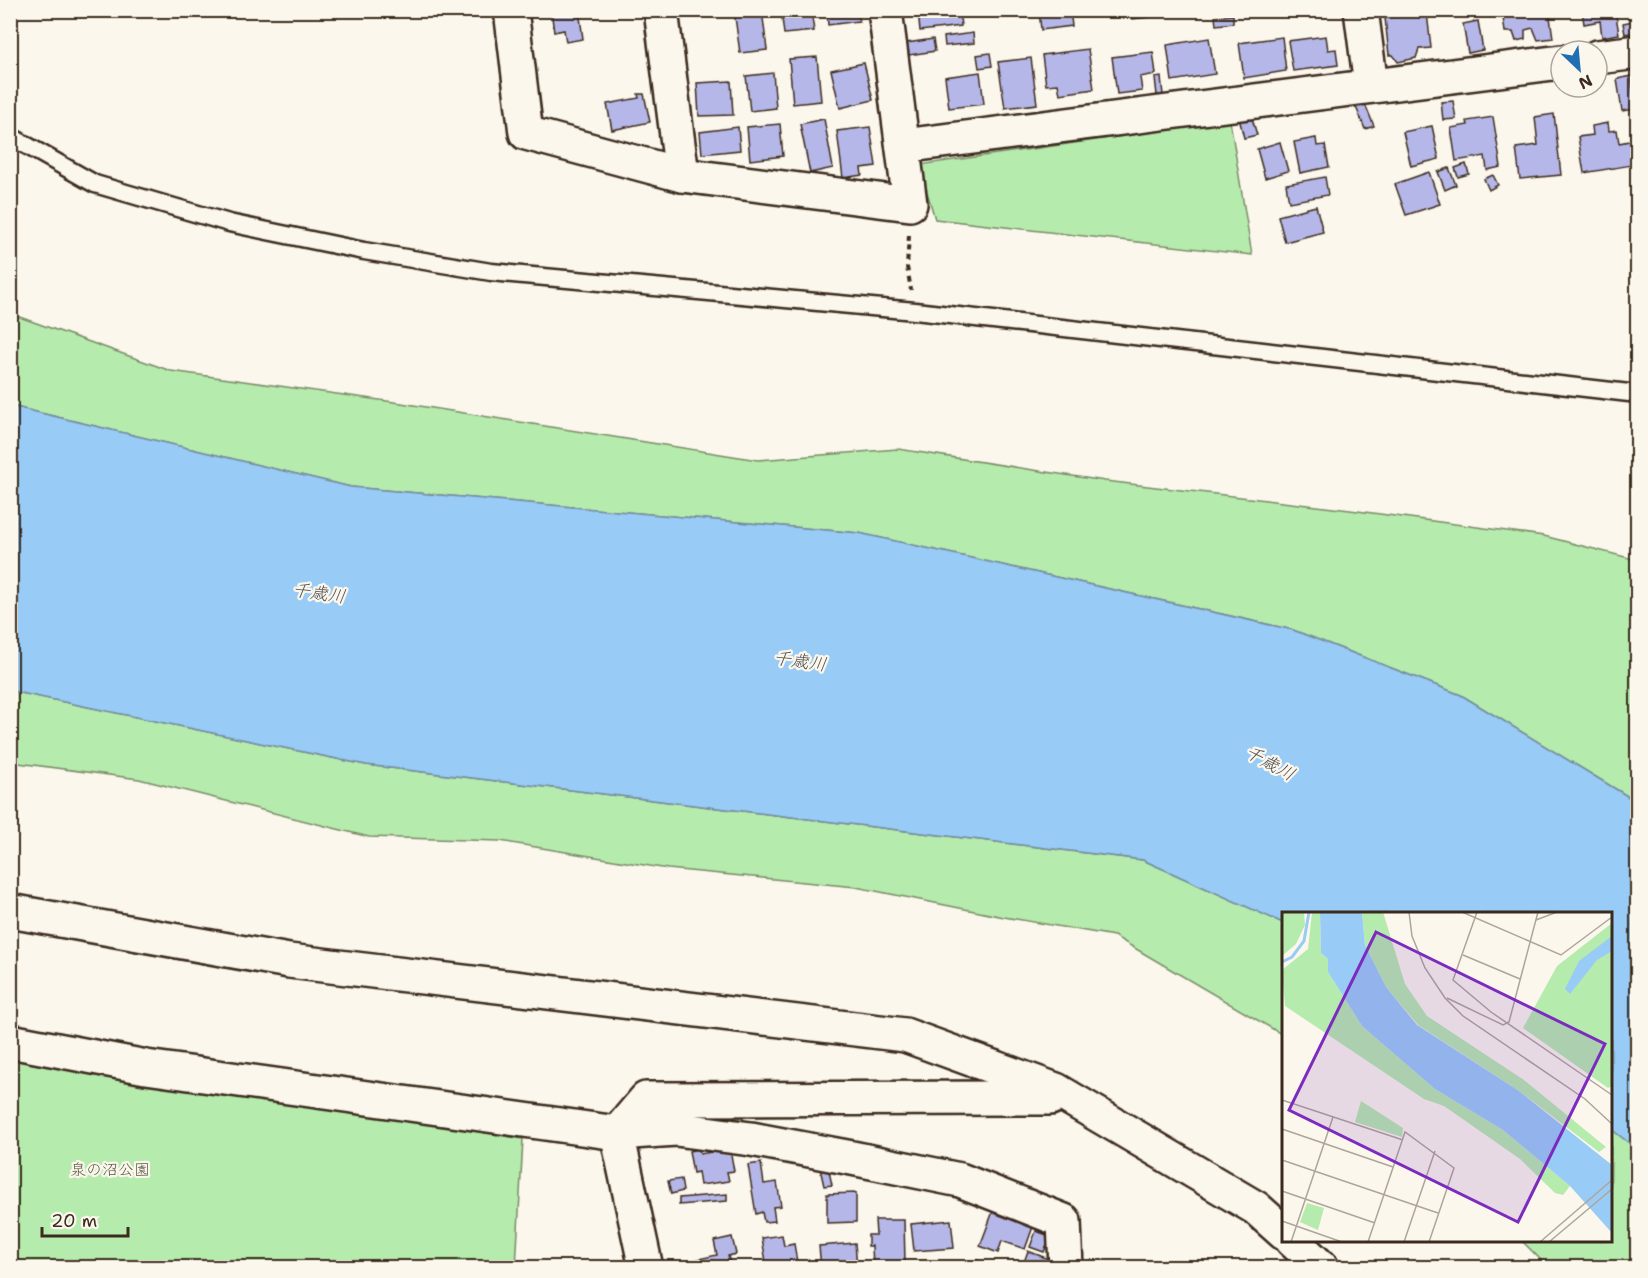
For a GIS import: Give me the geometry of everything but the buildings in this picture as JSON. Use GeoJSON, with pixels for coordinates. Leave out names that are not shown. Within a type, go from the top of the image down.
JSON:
{"type":"FeatureCollection","features":[{"type":"Feature","properties":{"kind":"street"},"geometry":{"type":"LineString","coordinates":[[511,10],[526,133],[682,175],[910,204],[885,10]]}},
{"type":"Feature","properties":{"kind":"street"},"geometry":{"type":"LineString","coordinates":[[661,10],[682,175]]}},
{"type":"Feature","properties":{"kind":"street"},"geometry":{"type":"LineString","coordinates":[[1361,10],[1371,86]]}},
{"type":"Feature","properties":{"kind":"street"},"geometry":{"type":"LineString","coordinates":[[1609,56],[1638,52]]}},
{"type":"Feature","properties":{"kind":"street"},"geometry":{"type":"LineString","coordinates":[[903,146],[1549,64]]}},
{"type":"Feature","properties":{"kind":"street"},"geometry":{"type":"LineString","coordinates":[[10,911],[289,962],[905,1035],[1056,1090],[1256,1208],[1282,1231]]}},
{"type":"Feature","properties":{"kind":"street"},"geometry":{"type":"LineString","coordinates":[[10,1041],[158,1068],[617,1133],[676,1129],[751,1139],[960,1180],[1064,1221],[1066,1268]]}},
{"type":"Feature","properties":{"kind":"street"},"geometry":{"type":"LineString","coordinates":[[617,1133],[646,1099],[1050,1098],[1056,1090]]}},
{"type":"Feature","properties":{"kind":"street"},"geometry":{"type":"LineString","coordinates":[[617,1133],[646,1268]]}},
{"type":"Feature","properties":{"kind":"street"},"geometry":{"type":"LineString","coordinates":[[1294,1242],[1322,1268]]}},
{"type":"Feature","properties":{"kind":"lane"},"geometry":{"type":"LineString","coordinates":[[10,136],[95,184],[229,223],[364,251],[491,272],[915,311],[1638,394]]}},
{"type":"Feature","properties":{"kind":"path"},"geometry":{"type":"LineString","coordinates":[[910,204],[907,267],[915,311]]}},
{"type":"Feature","properties":{"kind":"green space"},"geometry":{"type":"Polygon","coordinates":[[[1230,121],[1252,255],[935,219],[919,165],[1230,121]]]}},
{"type":"Feature","properties":{"kind":"green space"},"geometry":{"type":"Polygon","coordinates":[[[11,314],[171,371],[401,403],[758,460],[898,449],[1105,481],[1544,536],[1637,560],[1637,802],[1461,695],[1293,630],[859,533],[351,487],[11,406],[11,314]]]}},
{"type":"Feature","properties":{"kind":"green space"},"geometry":{"type":"Polygon","coordinates":[[[11,691],[366,765],[1143,860],[1282,923],[1282,1034],[1114,936],[1004,917],[856,887],[668,869],[500,841],[369,837],[139,779],[11,762],[11,691]]]}},
{"type":"Feature","properties":{"kind":"green space","name":"泉の沼公園"},"geometry":{"type":"Polygon","coordinates":[[[10,1052],[523,1139],[516,1267],[11,1267],[10,1052]]]}},
{"type":"Feature","properties":{"kind":"green space"},"geometry":{"type":"Polygon","coordinates":[[[1612,1130],[1637,1149],[1637,1267],[1548,1267],[1523,1242],[1612,1242],[1612,1130]]]}},
{"type":"Feature","properties":{"kind":"water","name":"千歳川"},"geometry":{"type":"Polygon","coordinates":[[[11,406],[351,487],[859,533],[1293,630],[1461,695],[1637,802],[1637,1149],[1612,1130],[1612,912],[1282,912],[1282,923],[1143,860],[366,765],[11,691],[11,406]]]}}]}
